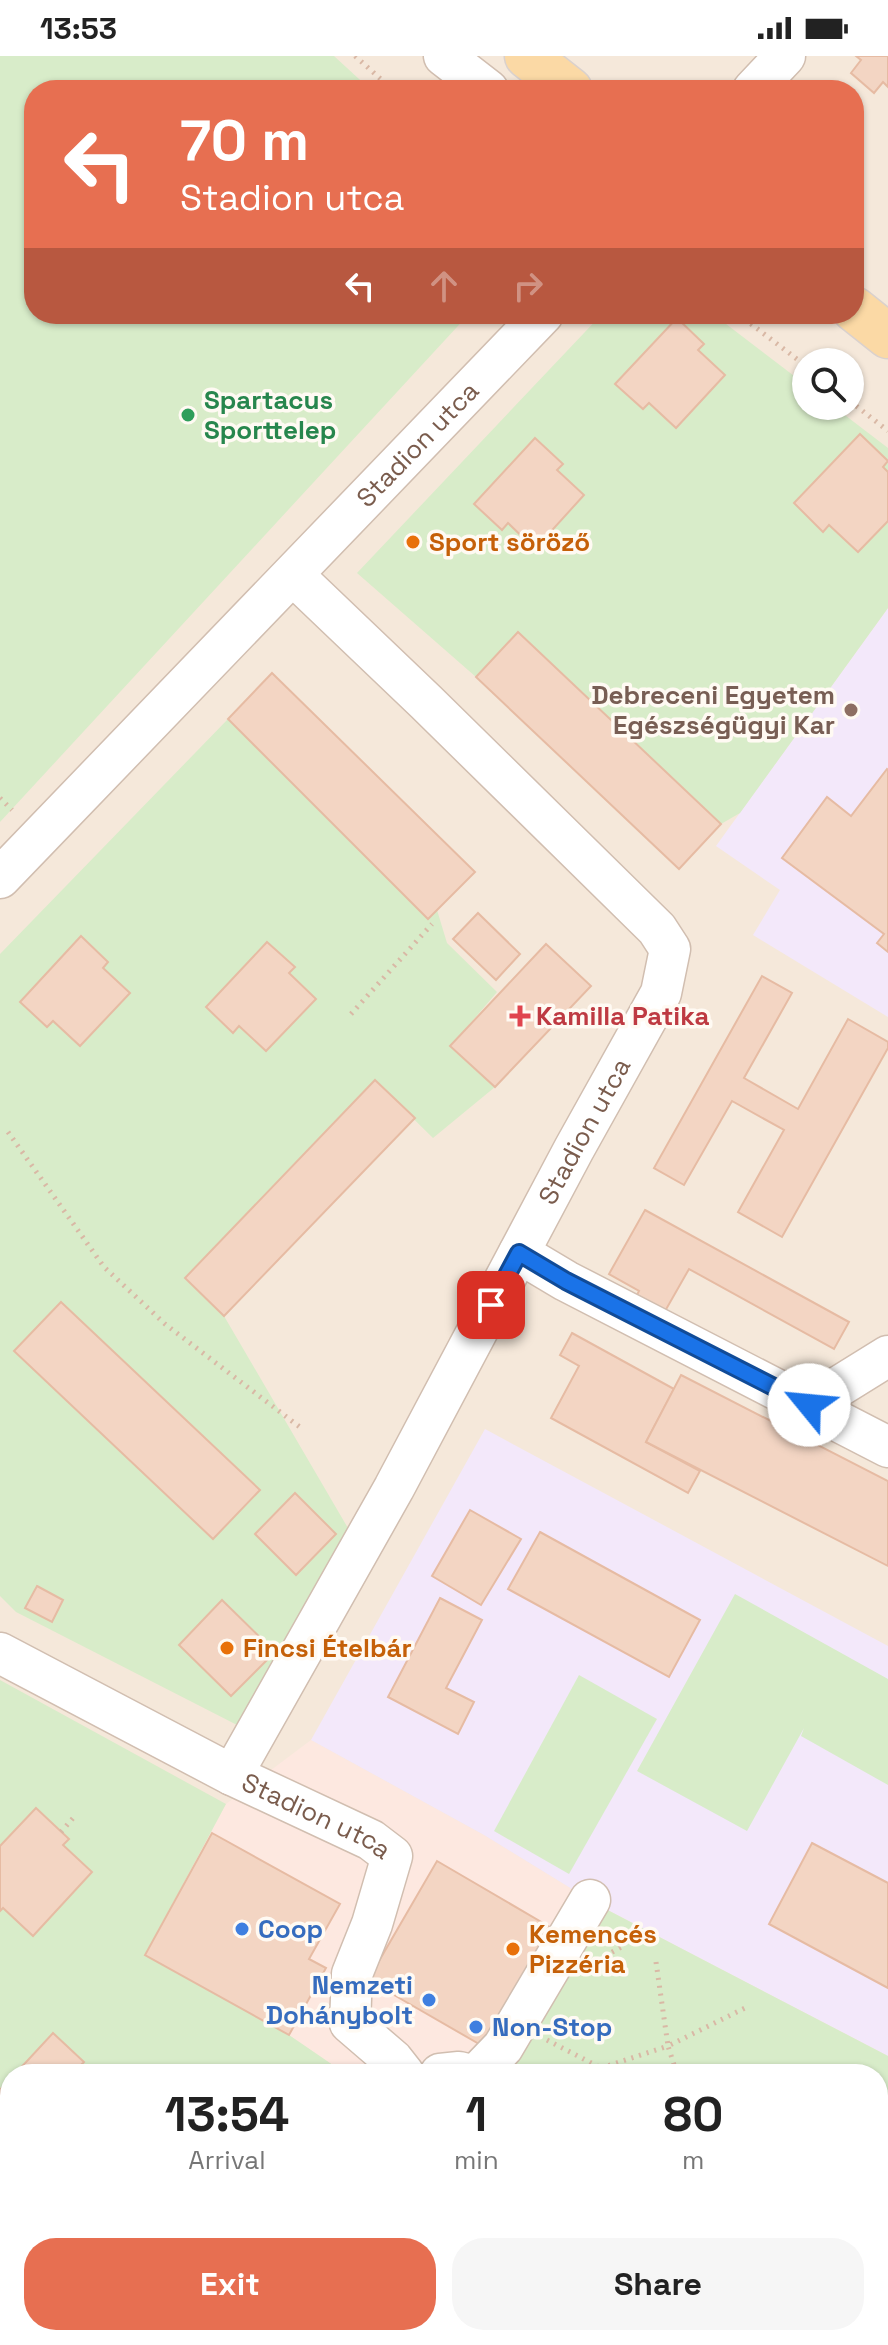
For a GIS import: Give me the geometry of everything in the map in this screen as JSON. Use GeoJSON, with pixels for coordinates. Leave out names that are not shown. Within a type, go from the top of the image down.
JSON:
{"type":"FeatureCollection","features":[{"type":"Feature","properties":{"kind":"main road"},"geometry":{"type":"LineString","coordinates":[[527,56],[557,80]]}},
{"type":"Feature","properties":{"kind":"main road"},"geometry":{"type":"LineString","coordinates":[[864,317],[888,336]]}},
{"type":"Feature","properties":{"kind":"street"},"geometry":{"type":"LineString","coordinates":[[444,56],[475,80]]}},
{"type":"Feature","properties":{"kind":"street"},"geometry":{"type":"LineString","coordinates":[[762,80],[785,56]]}},
{"type":"Feature","properties":{"kind":"street","name":"Stadion utca"},"geometry":{"type":"LineString","coordinates":[[0,878],[533,324]]}},
{"type":"Feature","properties":{"kind":"street","name":"Stadion utca"},"geometry":{"type":"LineString","coordinates":[[232,1775],[394,1488],[661,993],[670,949],[657,929],[603,875],[293,575]]}},
{"type":"Feature","properties":{"kind":"street"},"geometry":{"type":"LineString","coordinates":[[519,1253],[566,1281],[888,1447]]}},
{"type":"Feature","properties":{"kind":"street"},"geometry":{"type":"LineString","coordinates":[[809,1405],[888,1356]]}},
{"type":"Feature","properties":{"kind":"street","name":"Stadion utca"},"geometry":{"type":"LineString","coordinates":[[0,1653],[232,1775],[371,1840],[392,1856],[372,1924],[352,1974],[350,2023],[396,2064]]}},
{"type":"Feature","properties":{"kind":"street"},"geometry":{"type":"LineString","coordinates":[[487,2064],[503,2047],[590,1900]]}},
{"type":"Feature","properties":{"kind":"path"},"geometry":{"type":"LineString","coordinates":[[355,56],[382,80]]}},
{"type":"Feature","properties":{"kind":"path"},"geometry":{"type":"LineString","coordinates":[[751,324],[792,355]]}},
{"type":"Feature","properties":{"kind":"path"},"geometry":{"type":"LineString","coordinates":[[864,412],[888,431]]}},
{"type":"Feature","properties":{"kind":"path"},"geometry":{"type":"LineString","coordinates":[[0,798],[12,810]]}},
{"type":"Feature","properties":{"kind":"path"},"geometry":{"type":"LineString","coordinates":[[351,1014],[432,924]]}},
{"type":"Feature","properties":{"kind":"path"},"geometry":{"type":"LineString","coordinates":[[8,1132],[104,1267],[165,1324],[301,1428]]}},
{"type":"Feature","properties":{"kind":"path"},"geometry":{"type":"LineString","coordinates":[[61,1832],[74,1817]]}},
{"type":"Feature","properties":{"kind":"path"},"geometry":{"type":"LineString","coordinates":[[656,1962],[668,2046],[674,2064]]}},
{"type":"Feature","properties":{"kind":"path"},"geometry":{"type":"LineString","coordinates":[[620,2064],[668,2046],[745,2008]]}},
{"type":"Feature","properties":{"kind":"path"},"geometry":{"type":"LineString","coordinates":[[516,2024],[589,2064]]}},
{"type":"Feature","properties":{"kind":"shaded area"},"geometry":{"type":"Polygon","coordinates":[[[0,56],[888,56],[888,2064],[0,2064],[0,56]]]}},
{"type":"Feature","properties":{"kind":"shaded area","name":"Debreceni Egyetem Egészségügyi Kar"},"geometry":{"type":"Polygon","coordinates":[[[888,608],[888,1017],[753,935],[780,890],[716,846],[888,608]]]}},
{"type":"Feature","properties":{"kind":"shaded area"},"geometry":{"type":"Polygon","coordinates":[[[485,1429],[888,1646],[888,2056],[598,1905],[484,1835],[311,1740],[485,1429]]]}},
{"type":"Feature","properties":{"kind":"shaded area"},"geometry":{"type":"Polygon","coordinates":[[[311,1740],[484,1835],[598,1905],[509,2064],[331,2064],[289,2035],[145,1955],[226,1804],[311,1740]]]}},
{"type":"Feature","properties":{"kind":"green space","name":"Spartacus Sporttelep"},"geometry":{"type":"Polygon","coordinates":[[[0,56],[334,56],[360,80],[24,80],[24,324],[460,324],[0,822],[0,56]]]}},
{"type":"Feature","properties":{"kind":"green space"},"geometry":{"type":"Polygon","coordinates":[[[593,324],[726,324],[792,374],[792,420],[851,420],[888,448],[888,608],[740,813],[721,824],[518,632],[476,677],[357,573],[593,324]]]}},
{"type":"Feature","properties":{"kind":"green space"},"geometry":{"type":"Polygon","coordinates":[[[228,719],[428,919],[437,910],[447,943],[497,992],[451,1046],[495,1087],[433,1138],[375,1081],[185,1278],[224,1316],[352,1535],[239,1726],[16,1612],[0,1596],[0,954],[228,719]]]}},
{"type":"Feature","properties":{"kind":"green space"},"geometry":{"type":"Polygon","coordinates":[[[735,1594],[888,1679],[888,1785],[801,1736],[804,1728],[747,1831],[637,1771],[735,1594]]]}},
{"type":"Feature","properties":{"kind":"green space"},"geometry":{"type":"Polygon","coordinates":[[[579,1675],[657,1719],[569,1874],[494,1831],[579,1675]]]}},
{"type":"Feature","properties":{"kind":"green space"},"geometry":{"type":"Polygon","coordinates":[[[0,1680],[226,1804],[145,1955],[289,2035],[331,2064],[0,2064],[0,1680]]]}},
{"type":"Feature","properties":{"kind":"green space"},"geometry":{"type":"Polygon","coordinates":[[[598,1905],[888,2056],[888,2064],[509,2064],[598,1905]]]}},
{"type":"Feature","properties":{"kind":"building"},"geometry":{"type":"Polygon","coordinates":[[[856,56],[888,56],[888,87],[883,82],[874,93],[864,84],[864,80],[851,73],[861,60],[856,56]]]}},
{"type":"Feature","properties":{"kind":"building"},"geometry":{"type":"Polygon","coordinates":[[[671,324],[683,324],[704,344],[698,350],[725,375],[676,428],[649,403],[643,409],[615,384],[671,324]]]}},
{"type":"Feature","properties":{"kind":"building"},"geometry":{"type":"Polygon","coordinates":[[[860,434],[888,461],[883,467],[888,472],[888,521],[858,552],[829,525],[823,532],[794,503],[860,434]]]}},
{"type":"Feature","properties":{"kind":"building"},"geometry":{"type":"Polygon","coordinates":[[[535,438],[563,464],[557,470],[584,495],[535,549],[508,523],[502,530],[474,504],[535,438]]]}},
{"type":"Feature","properties":{"kind":"building"},"geometry":{"type":"Polygon","coordinates":[[[518,632],[721,824],[679,869],[476,677],[518,632]]]}},
{"type":"Feature","properties":{"kind":"building"},"geometry":{"type":"Polygon","coordinates":[[[272,673],[475,872],[428,919],[228,719],[272,673]]]}},
{"type":"Feature","properties":{"kind":"building"},"geometry":{"type":"Polygon","coordinates":[[[887,769],[888,952],[877,943],[884,934],[782,858],[827,797],[851,816],[887,769]]]}},
{"type":"Feature","properties":{"kind":"building"},"geometry":{"type":"Polygon","coordinates":[[[478,913],[520,954],[496,980],[453,939],[478,913]]]}},
{"type":"Feature","properties":{"kind":"building"},"geometry":{"type":"Polygon","coordinates":[[[81,936],[108,962],[103,968],[130,993],[80,1046],[53,1021],[47,1027],[20,1002],[81,936]]]}},
{"type":"Feature","properties":{"kind":"building"},"geometry":{"type":"Polygon","coordinates":[[[267,942],[295,967],[289,973],[316,999],[266,1051],[239,1026],[233,1033],[206,1007],[267,942]]]}},
{"type":"Feature","properties":{"kind":"building","name":"Kamilla Patika"},"geometry":{"type":"Polygon","coordinates":[[[546,944],[591,986],[495,1087],[450,1046],[546,944]]]}},
{"type":"Feature","properties":{"kind":"building"},"geometry":{"type":"Polygon","coordinates":[[[762,976],[792,993],[744,1078],[798,1109],[848,1019],[888,1042],[888,1048],[782,1237],[738,1212],[784,1130],[732,1101],[684,1185],[654,1168],[762,976]]]}},
{"type":"Feature","properties":{"kind":"building"},"geometry":{"type":"Polygon","coordinates":[[[375,1080],[415,1118],[224,1316],[185,1278],[375,1080]]]}},
{"type":"Feature","properties":{"kind":"building"},"geometry":{"type":"Polygon","coordinates":[[[645,1210],[849,1322],[834,1349],[689,1269],[660,1320],[632,1305],[639,1291],[609,1274],[645,1210]]]}},
{"type":"Feature","properties":{"kind":"building"},"geometry":{"type":"Polygon","coordinates":[[[61,1302],[260,1490],[213,1539],[14,1351],[61,1302]]]}},
{"type":"Feature","properties":{"kind":"building"},"geometry":{"type":"Polygon","coordinates":[[[572,1333],[674,1389],[646,1442],[700,1471],[688,1493],[551,1418],[579,1366],[560,1355],[572,1333]]]}},
{"type":"Feature","properties":{"kind":"building"},"geometry":{"type":"Polygon","coordinates":[[[681,1375],[888,1481],[888,1566],[646,1442],[681,1375]]]}},
{"type":"Feature","properties":{"kind":"building"},"geometry":{"type":"Polygon","coordinates":[[[295,1493],[336,1534],[296,1575],[255,1534],[295,1493]]]}},
{"type":"Feature","properties":{"kind":"building"},"geometry":{"type":"Polygon","coordinates":[[[470,1510],[521,1539],[481,1605],[432,1576],[470,1510]]]}},
{"type":"Feature","properties":{"kind":"building"},"geometry":{"type":"Polygon","coordinates":[[[540,1532],[700,1620],[669,1677],[508,1589],[540,1532]]]}},
{"type":"Feature","properties":{"kind":"building"},"geometry":{"type":"Polygon","coordinates":[[[37,1586],[63,1600],[52,1622],[25,1608],[37,1586]]]}},
{"type":"Feature","properties":{"kind":"building"},"geometry":{"type":"Polygon","coordinates":[[[440,1598],[482,1620],[446,1688],[474,1702],[458,1734],[388,1697],[440,1598]]]}},
{"type":"Feature","properties":{"kind":"building","name":"Fincsi Ételbár"},"geometry":{"type":"Polygon","coordinates":[[[222,1600],[275,1652],[231,1696],[179,1645],[222,1600]]]}},
{"type":"Feature","properties":{"kind":"building"},"geometry":{"type":"Polygon","coordinates":[[[36,1808],[69,1839],[63,1845],[92,1872],[33,1936],[3,1908],[0,1911],[0,1846],[36,1808]]]}},
{"type":"Feature","properties":{"kind":"building","name":"Coop"},"geometry":{"type":"Polygon","coordinates":[[[212,1833],[340,1904],[309,1959],[326,1968],[289,2035],[145,1955],[212,1833]]]}},
{"type":"Feature","properties":{"kind":"building"},"geometry":{"type":"Polygon","coordinates":[[[812,1843],[888,1883],[888,1988],[769,1924],[812,1843]]]}},
{"type":"Feature","properties":{"kind":"building"},"geometry":{"type":"Polygon","coordinates":[[[437,1861],[555,1930],[486,2048],[368,1980],[437,1861]]]}},
{"type":"Feature","properties":{"kind":"building"},"geometry":{"type":"Polygon","coordinates":[[[53,2033],[84,2062],[82,2064],[24,2064],[53,2033]]]}},
{"type":"Feature","properties":{"kind":"place","name":"Spartacus Sporttelep"},"geometry":{"type":"Point","coordinates":[188,415]}},
{"type":"Feature","properties":{"kind":"place","name":"Sport söröző"},"geometry":{"type":"Point","coordinates":[413,542]}},
{"type":"Feature","properties":{"kind":"place","name":"Debreceni Egyetem Egészségügyi Kar"},"geometry":{"type":"Point","coordinates":[851,710]}},
{"type":"Feature","properties":{"kind":"place","name":"Kamilla Patika"},"geometry":{"type":"Point","coordinates":[520,1016]}},
{"type":"Feature","properties":{"kind":"place","name":"Fincsi Ételbár"},"geometry":{"type":"Point","coordinates":[227,1648]}},
{"type":"Feature","properties":{"kind":"place","name":"Coop"},"geometry":{"type":"Point","coordinates":[242,1929]}},
{"type":"Feature","properties":{"kind":"place","name":"Kemencés Pizzéria"},"geometry":{"type":"Point","coordinates":[513,1949]}},
{"type":"Feature","properties":{"kind":"place","name":"Nemzeti Dohánybolt"},"geometry":{"type":"Point","coordinates":[429,2000]}},
{"type":"Feature","properties":{"kind":"place","name":"Non-Stop"},"geometry":{"type":"Point","coordinates":[476,2027]}},
{"type":"Feature","properties":{"kind":"route"},"geometry":{"type":"LineString","coordinates":[[491,1305],[519,1253],[566,1281],[809,1405]]}}]}
